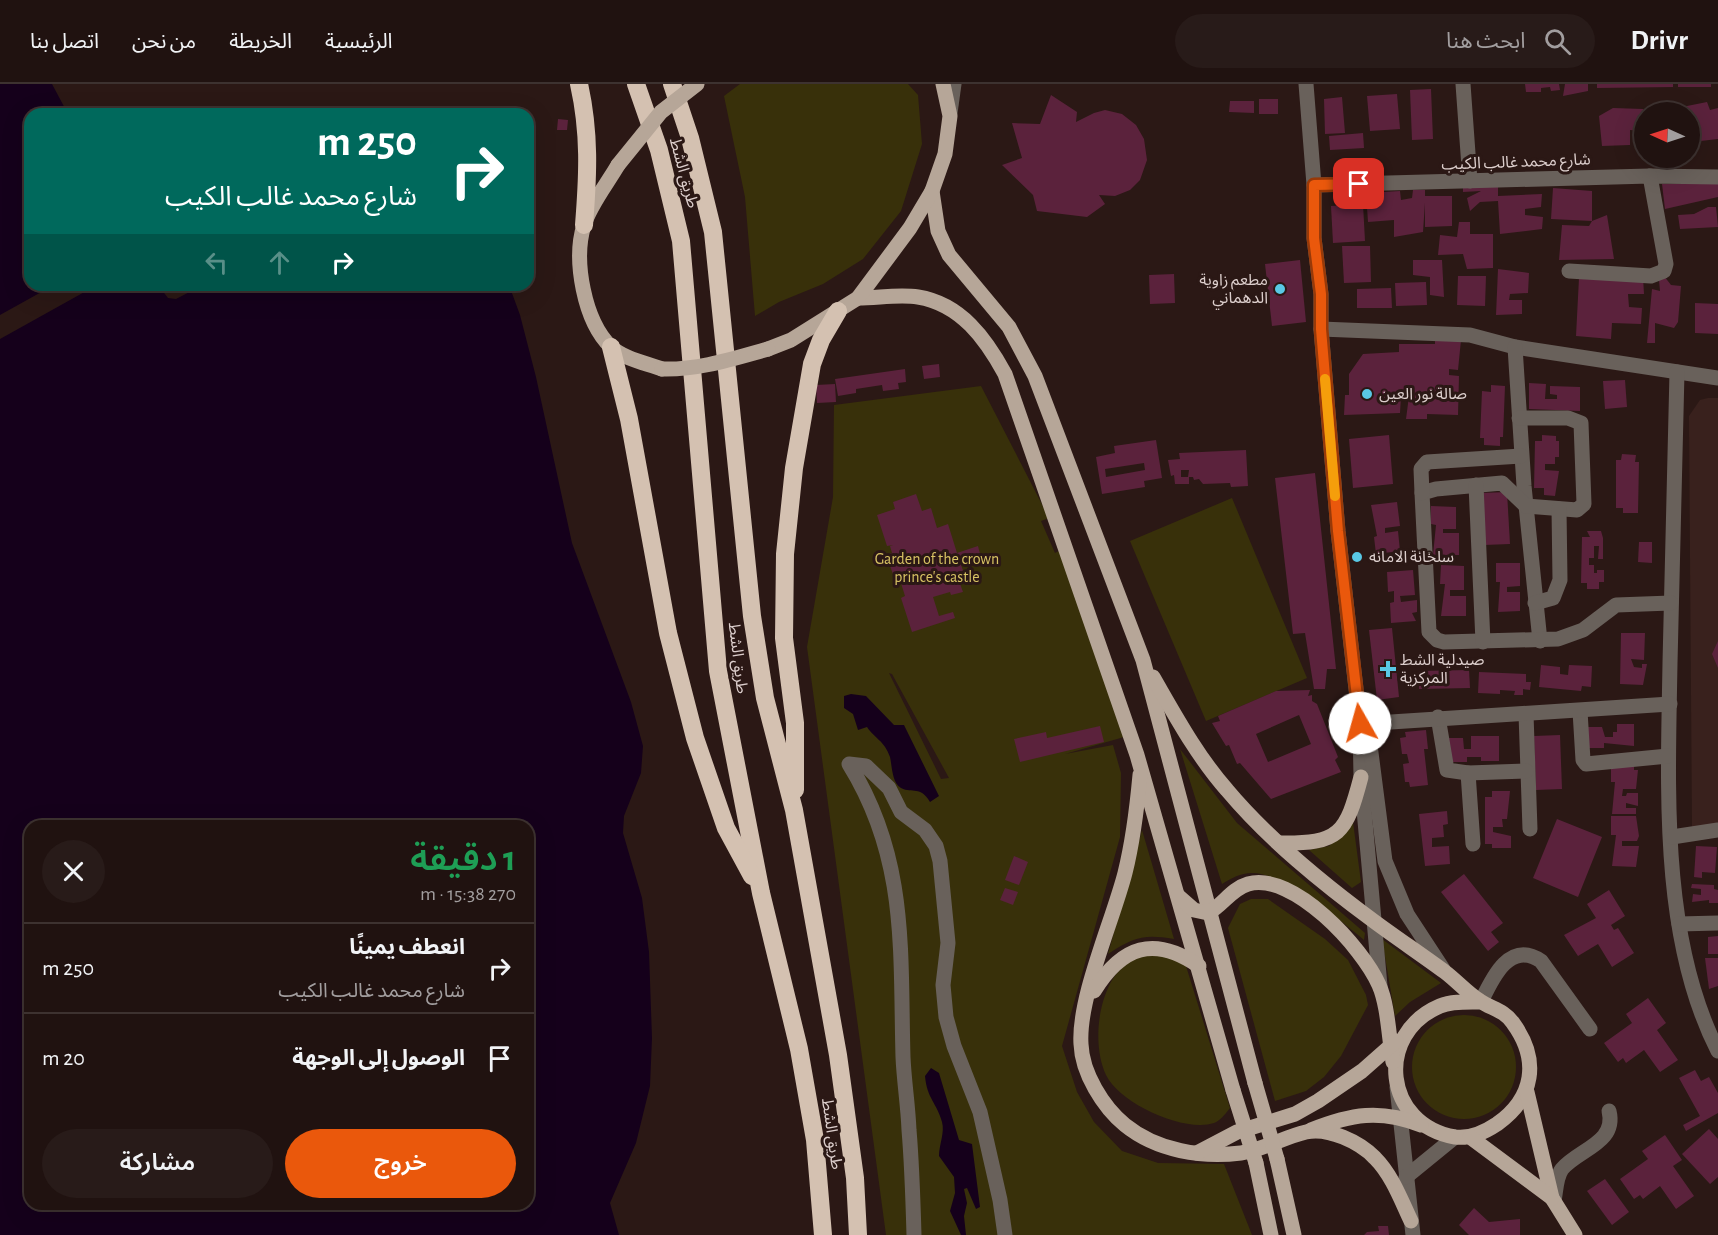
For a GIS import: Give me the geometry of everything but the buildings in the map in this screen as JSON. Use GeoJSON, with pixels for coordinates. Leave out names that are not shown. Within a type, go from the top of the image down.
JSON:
{"type":"FeatureCollection","features":[{"type":"Feature","properties":{"kind":"highway"},"geometry":{"type":"LineString","coordinates":[[579,84],[587,119],[588,163],[584,225]]}},
{"type":"Feature","properties":{"kind":"highway","name":"طريق الشط"},"geometry":{"type":"LineString","coordinates":[[636,84],[659,150],[681,241],[718,671],[761,893],[799,1049],[815,1140],[823,1235]]}},
{"type":"Feature","properties":{"kind":"highway","name":"طريق الشط"},"geometry":{"type":"LineString","coordinates":[[672,84],[690,138],[713,232],[752,616],[765,698],[794,810],[838,1055],[855,1178],[858,1235]]}},
{"type":"Feature","properties":{"kind":"highway"},"geometry":{"type":"LineString","coordinates":[[794,810],[795,723],[784,638],[785,554],[794,468],[812,364],[821,340],[838,311]]}},
{"type":"Feature","properties":{"kind":"highway"},"geometry":{"type":"LineString","coordinates":[[611,347],[630,419],[668,633],[695,738],[726,828],[761,893]]}},
{"type":"Feature","properties":{"kind":"main road"},"geometry":{"type":"LineString","coordinates":[[697,84],[661,112],[637,139],[612,174],[584,225],[580,272],[587,306],[611,347],[635,360],[662,369],[684,369],[716,364],[768,349],[791,340],[858,298],[910,228],[932,191],[945,154],[950,117],[943,84]]}},
{"type":"Feature","properties":{"kind":"main road"},"geometry":{"type":"LineString","coordinates":[[932,191],[938,231],[949,255],[1009,327],[1035,376],[1143,660],[1208,913],[1277,1159],[1294,1235]]}},
{"type":"Feature","properties":{"kind":"main road"},"geometry":{"type":"LineString","coordinates":[[858,298],[905,296],[935,302],[982,335],[1005,374],[1141,767],[1256,1163],[1271,1235]]}},
{"type":"Feature","properties":{"kind":"main road"},"geometry":{"type":"LineString","coordinates":[[1143,660],[1188,737],[1226,790],[1278,843],[1318,879],[1480,1002],[1502,1011],[1524,1040],[1530,1068],[1527,1092],[1553,1199],[1575,1235]]}},
{"type":"Feature","properties":{"kind":"main road"},"geometry":{"type":"LineString","coordinates":[[1141,767],[1135,823],[1125,872],[1086,1004],[1082,1028],[1082,1056],[1090,1078],[1106,1104],[1120,1120],[1136,1132],[1162,1145],[1194,1154],[1242,1153],[1358,1116],[1379,1114],[1399,1117],[1431,1130],[1463,1137],[1553,1199]]}},
{"type":"Feature","properties":{"kind":"main road"},"geometry":{"type":"LineString","coordinates":[[1278,843],[1316,843],[1330,838],[1351,817],[1361,777]]}},
{"type":"Feature","properties":{"kind":"main road"},"geometry":{"type":"LineString","coordinates":[[1208,913],[1239,888],[1248,884],[1268,882],[1278,885],[1339,928],[1363,956],[1381,988],[1397,1087],[1407,1106],[1431,1130]]}},
{"type":"Feature","properties":{"kind":"main road"},"geometry":{"type":"LineString","coordinates":[[1178,896],[1194,910],[1208,913]]}},
{"type":"Feature","properties":{"kind":"main road"},"geometry":{"type":"LineString","coordinates":[[1086,1004],[1101,980],[1117,963],[1139,950],[1168,948],[1199,966]]}},
{"type":"Feature","properties":{"kind":"main road"},"geometry":{"type":"LineString","coordinates":[[1194,1154],[1238,1132],[1295,1114],[1341,1086],[1407,1032],[1419,1018],[1442,1006],[1480,1002]]}},
{"type":"Feature","properties":{"kind":"main road"},"geometry":{"type":"LineString","coordinates":[[1395,1068],[1397,1053],[1407,1032]]}},
{"type":"Feature","properties":{"kind":"main road"},"geometry":{"type":"LineString","coordinates":[[1463,1137],[1490,1129],[1512,1114],[1527,1092]]}},
{"type":"Feature","properties":{"kind":"main road"},"geometry":{"type":"LineString","coordinates":[[1308,1131],[1339,1136],[1363,1146],[1391,1180],[1412,1228]]}},
{"type":"Feature","properties":{"kind":"street"},"geometry":{"type":"LineString","coordinates":[[950,117],[954,84]]}},
{"type":"Feature","properties":{"kind":"street"},"geometry":{"type":"LineString","coordinates":[[1306,84],[1314,185],[1314,238],[1321,294],[1321,329],[1338,531],[1360,723],[1361,777],[1381,988]]}},
{"type":"Feature","properties":{"kind":"street"},"geometry":{"type":"LineString","coordinates":[[1463,84],[1470,181]]}},
{"type":"Feature","properties":{"kind":"street"},"geometry":{"type":"LineString","coordinates":[[1569,271],[1651,276],[1664,271],[1666,264],[1650,176]]}},
{"type":"Feature","properties":{"kind":"street","name":"شارع محمد غالب الكيب"},"geometry":{"type":"LineString","coordinates":[[1314,185],[1650,176],[1718,177]]}},
{"type":"Feature","properties":{"kind":"street"},"geometry":{"type":"LineString","coordinates":[[1321,329],[1470,335],[1515,347],[1718,378]]}},
{"type":"Feature","properties":{"kind":"street"},"geometry":{"type":"LineString","coordinates":[[1515,347],[1521,456],[1540,641]]}},
{"type":"Feature","properties":{"kind":"street"},"geometry":{"type":"LineString","coordinates":[[1677,372],[1668,756],[1672,837],[1678,924],[1690,982],[1712,1029],[1718,1051]]}},
{"type":"Feature","properties":{"kind":"street"},"geometry":{"type":"LineString","coordinates":[[1422,493],[1502,483],[1526,506],[1577,510],[1584,504],[1581,423],[1568,418],[1520,418]]}},
{"type":"Feature","properties":{"kind":"street"},"geometry":{"type":"LineString","coordinates":[[1521,456],[1427,462],[1421,469],[1428,632],[1437,640],[1444,642],[1558,639],[1583,630],[1616,605],[1671,603]]}},
{"type":"Feature","properties":{"kind":"street"},"geometry":{"type":"LineString","coordinates":[[1476,485],[1483,642]]}},
{"type":"Feature","properties":{"kind":"street"},"geometry":{"type":"LineString","coordinates":[[1535,603],[1553,598],[1560,580],[1559,509]]}},
{"type":"Feature","properties":{"kind":"street"},"geometry":{"type":"LineString","coordinates":[[1360,723],[1670,704]]}},
{"type":"Feature","properties":{"kind":"street"},"geometry":{"type":"LineString","coordinates":[[1580,711],[1583,760],[1587,765],[1668,756]]}},
{"type":"Feature","properties":{"kind":"street"},"geometry":{"type":"LineString","coordinates":[[1526,714],[1526,771],[1530,829]]}},
{"type":"Feature","properties":{"kind":"street"},"geometry":{"type":"LineString","coordinates":[[1438,717],[1448,770],[1526,771]]}},
{"type":"Feature","properties":{"kind":"street"},"geometry":{"type":"LineString","coordinates":[[1360,723],[1370,745],[1385,861],[1391,881],[1407,914],[1446,974]]}},
{"type":"Feature","properties":{"kind":"street"},"geometry":{"type":"LineString","coordinates":[[914,1235],[903,1059],[902,945],[896,898],[885,844],[869,797],[849,764],[866,766],[889,788],[901,812],[925,830],[936,846],[940,861],[948,943],[943,986],[946,1017],[954,1046],[980,1113],[998,1190],[1005,1235]]}},
{"type":"Feature","properties":{"kind":"street"},"geometry":{"type":"LineString","coordinates":[[1468,772],[1473,844]]}},
{"type":"Feature","properties":{"kind":"street"},"geometry":{"type":"LineString","coordinates":[[1672,837],[1718,830]]}},
{"type":"Feature","properties":{"kind":"street"},"geometry":{"type":"LineString","coordinates":[[1678,924],[1718,923]]}},
{"type":"Feature","properties":{"kind":"street"},"geometry":{"type":"LineString","coordinates":[[1480,1002],[1498,968],[1515,958],[1534,957],[1541,961],[1590,1029]]}},
{"type":"Feature","properties":{"kind":"street"},"geometry":{"type":"LineString","coordinates":[[1397,1087],[1412,1228]]}},
{"type":"Feature","properties":{"kind":"street"},"geometry":{"type":"LineString","coordinates":[[1553,1199],[1560,1171],[1609,1132],[1611,1119],[1609,1111]]}},
{"type":"Feature","properties":{"kind":"street"},"geometry":{"type":"LineString","coordinates":[[1406,1177],[1463,1137]]}},
{"type":"Feature","properties":{"kind":"shaded area"},"geometry":{"type":"Polygon","coordinates":[[[0,84],[52,84],[65,108],[24,108],[24,291],[163,291],[168,298],[176,299],[191,291],[511,291],[520,315],[536,377],[572,543],[631,702],[643,746],[641,773],[624,816],[623,833],[642,898],[649,952],[652,1038],[650,1086],[636,1143],[610,1203],[619,1235],[0,1235],[0,84]]]}},
{"type":"Feature","properties":{"kind":"shaded area"},"geometry":{"type":"Polygon","coordinates":[[[1718,398],[1718,824],[1692,828],[1689,416],[1700,400],[1718,398]]]}},
{"type":"Feature","properties":{"kind":"shaded area"},"geometry":{"type":"Polygon","coordinates":[[[851,694],[866,696],[894,725],[904,725],[939,796],[930,802],[923,793],[905,790],[898,786],[885,747],[867,727],[858,730],[853,714],[844,708],[844,696],[851,694]]]}},
{"type":"Feature","properties":{"kind":"shaded area"},"geometry":{"type":"Polygon","coordinates":[[[931,1068],[939,1073],[959,1140],[972,1144],[980,1207],[976,1209],[967,1188],[964,1189],[967,1203],[964,1216],[966,1235],[961,1235],[950,1211],[955,1193],[954,1177],[939,1156],[943,1126],[928,1090],[925,1076],[931,1068]]]}},
{"type":"Feature","properties":{"kind":"green space"},"geometry":{"type":"Polygon","coordinates":[[[740,84],[908,84],[918,95],[922,144],[901,211],[863,259],[823,284],[779,302],[755,316],[745,197],[724,96],[740,84]]]}},
{"type":"Feature","properties":{"kind":"green space","name":"Garden of the crown prince's castle"},"geometry":{"type":"Polygon","coordinates":[[[981,386],[1049,518],[1041,521],[1055,553],[1063,549],[1124,737],[1065,754],[1113,745],[1121,773],[1120,837],[1062,1046],[1077,1092],[1094,1122],[1122,1151],[1158,1163],[1224,1164],[1252,1235],[886,1235],[807,647],[833,497],[834,405],[981,386]],[[889,673],[941,779],[949,778],[892,674],[889,673]]]}},
{"type":"Feature","properties":{"kind":"green space"},"geometry":{"type":"Polygon","coordinates":[[[1232,498],[1307,678],[1206,721],[1130,541],[1232,498]]]}},
{"type":"Feature","properties":{"kind":"green space"},"geometry":{"type":"Polygon","coordinates":[[[1180,749],[1237,823],[1365,933],[1364,940],[1311,899],[1279,880],[1248,873],[1236,876],[1222,884],[1180,749]]]}},
{"type":"Feature","properties":{"kind":"green space"},"geometry":{"type":"Polygon","coordinates":[[[1353,822],[1361,882],[1352,888],[1309,850],[1329,846],[1353,822]]]}},
{"type":"Feature","properties":{"kind":"green space"},"geometry":{"type":"Polygon","coordinates":[[[1142,830],[1174,939],[1140,938],[1108,954],[1142,830]]]}},
{"type":"Feature","properties":{"kind":"green space"},"geometry":{"type":"Polygon","coordinates":[[[1251,899],[1268,899],[1325,939],[1348,960],[1366,995],[1368,1005],[1341,1056],[1324,1077],[1306,1091],[1275,1101],[1228,928],[1240,904],[1251,899]]]}},
{"type":"Feature","properties":{"kind":"green space"},"geometry":{"type":"Polygon","coordinates":[[[1382,939],[1441,983],[1410,1002],[1395,1016],[1382,939]]]}},
{"type":"Feature","properties":{"kind":"green space"},"geometry":{"type":"Polygon","coordinates":[[[1142,954],[1170,957],[1186,966],[1230,1108],[1221,1119],[1214,1123],[1186,1124],[1154,1113],[1124,1096],[1113,1086],[1106,1075],[1099,1052],[1098,1039],[1104,999],[1117,973],[1142,954]]]}},
{"type":"Feature","properties":{"kind":"green space"},"geometry":{"type":"Polygon","coordinates":[[[1464,1015],[1484,1019],[1501,1030],[1512,1047],[1516,1067],[1512,1087],[1501,1104],[1484,1115],[1464,1119],[1444,1115],[1427,1104],[1416,1087],[1412,1067],[1416,1047],[1427,1030],[1444,1019],[1464,1015]]]}},
{"type":"Feature","properties":{"kind":"pier"},"geometry":{"type":"Polygon","coordinates":[[[43,291],[86,291],[0,339],[0,315],[43,291]]]}},
{"type":"Feature","properties":{"kind":"slow traffic"},"geometry":{"type":"LineString","coordinates":[[1325,379],[1335,496]]}},
{"type":"Feature","properties":{"kind":"place","name":"مطعم زاوية الدهماني"},"geometry":{"type":"Point","coordinates":[1280,289]}},
{"type":"Feature","properties":{"kind":"place","name":"صالة نور العين"},"geometry":{"type":"Point","coordinates":[1367,394]}},
{"type":"Feature","properties":{"kind":"place","name":"سلخانة الامانه"},"geometry":{"type":"Point","coordinates":[1357,557]}},
{"type":"Feature","properties":{"kind":"place","name":"صيدلية الشط المركزية"},"geometry":{"type":"Point","coordinates":[1388,669]}},
{"type":"Feature","properties":{"kind":"route"},"geometry":{"type":"LineString","coordinates":[[1359,184],[1314,185],[1314,238],[1321,294],[1321,329],[1338,531],[1360,723]]}}]}
